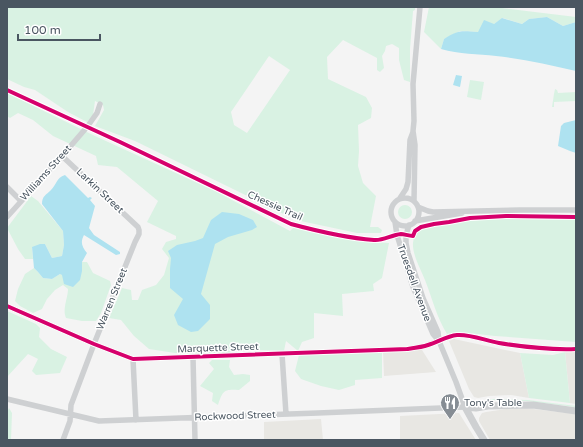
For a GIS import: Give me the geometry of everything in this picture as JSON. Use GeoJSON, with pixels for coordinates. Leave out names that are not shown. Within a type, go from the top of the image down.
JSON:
{"type":"FeatureCollection","features":[{"type":"Feature","properties":{"kind":"street"},"geometry":{"type":"LineString","coordinates":[[414,202],[415,146],[413,132],[415,62],[420,7]]}},
{"type":"Feature","properties":{"kind":"street","name":"Williams Street"},"geometry":{"type":"LineString","coordinates":[[7,216],[85,129],[97,113],[100,104]]}},
{"type":"Feature","properties":{"kind":"street"},"geometry":{"type":"LineString","coordinates":[[413,132],[410,140],[408,182],[406,189],[400,198],[394,202],[391,209],[391,217],[395,222],[402,226],[409,225],[415,221],[470,211]]}},
{"type":"Feature","properties":{"kind":"street","name":"Larkin Street"},"geometry":{"type":"LineString","coordinates":[[62,156],[138,227]]}},
{"type":"Feature","properties":{"kind":"street"},"geometry":{"type":"LineString","coordinates":[[7,187],[21,201]]}},
{"type":"Feature","properties":{"kind":"street"},"geometry":{"type":"LineString","coordinates":[[400,198],[408,198],[414,202],[418,208],[418,215],[415,221]]}},
{"type":"Feature","properties":{"kind":"street"},"geometry":{"type":"LineString","coordinates":[[418,208],[433,212],[576,210]]}},
{"type":"Feature","properties":{"kind":"street","name":"Truesdell Avenue"},"geometry":{"type":"LineString","coordinates":[[395,222],[397,235],[413,287],[432,334],[439,341]]}},
{"type":"Feature","properties":{"kind":"street","name":"Truesdell Avenue"},"geometry":{"type":"LineString","coordinates":[[409,225],[406,235],[406,244],[423,298],[438,332],[439,341],[465,407],[484,440]]}},
{"type":"Feature","properties":{"kind":"street","name":"Warren Street"},"geometry":{"type":"LineString","coordinates":[[63,440],[70,421],[71,405],[139,234],[138,227]]}},
{"type":"Feature","properties":{"kind":"street","name":"Marquette Street"},"geometry":{"type":"LineString","coordinates":[[7,306],[94,344],[133,359],[407,349],[428,346],[458,335],[471,336],[511,345],[576,349]]}},
{"type":"Feature","properties":{"kind":"street"},"geometry":{"type":"LineString","coordinates":[[282,354],[286,414]]}},
{"type":"Feature","properties":{"kind":"street"},"geometry":{"type":"LineString","coordinates":[[193,358],[195,440]]}},
{"type":"Feature","properties":{"kind":"street"},"geometry":{"type":"LineString","coordinates":[[133,359],[136,420]]}},
{"type":"Feature","properties":{"kind":"street","name":"Rockwood Street"},"geometry":{"type":"LineString","coordinates":[[7,399],[99,421],[318,414],[465,407]]}},
{"type":"Feature","properties":{"kind":"street"},"geometry":{"type":"LineString","coordinates":[[465,407],[476,408],[488,406],[533,405],[576,411]]}},
{"type":"Feature","properties":{"kind":"shaded area"},"geometry":{"type":"Polygon","coordinates":[[[454,339],[520,353],[529,398],[511,395],[478,398],[474,397],[469,389],[449,341],[454,339]]]}},
{"type":"Feature","properties":{"kind":"shaded area"},"geometry":{"type":"Polygon","coordinates":[[[422,350],[436,372],[384,376],[383,351],[422,350]]]}},
{"type":"Feature","properties":{"kind":"shaded area"},"geometry":{"type":"Polygon","coordinates":[[[565,352],[576,352],[576,404],[570,403],[565,352]]]}},
{"type":"Feature","properties":{"kind":"shaded area"},"geometry":{"type":"Polygon","coordinates":[[[525,408],[576,414],[576,440],[490,440],[479,421],[482,413],[506,409],[525,408]]]}},
{"type":"Feature","properties":{"kind":"shaded area"},"geometry":{"type":"Polygon","coordinates":[[[459,413],[476,440],[400,440],[400,416],[459,413]]]}},
{"type":"Feature","properties":{"kind":"shaded area"},"geometry":{"type":"Polygon","coordinates":[[[321,419],[323,440],[264,440],[264,422],[321,419]]]}},
{"type":"Feature","properties":{"kind":"green space"},"geometry":{"type":"Polygon","coordinates":[[[7,7],[415,7],[415,10],[413,11],[410,49],[410,82],[404,80],[399,60],[399,48],[392,44],[386,46],[382,56],[384,68],[380,72],[377,70],[377,58],[343,40],[327,57],[328,79],[366,97],[372,108],[371,118],[358,125],[358,166],[363,183],[376,196],[370,227],[378,227],[382,230],[381,233],[357,233],[296,220],[135,141],[95,126],[104,110],[103,105],[95,101],[93,115],[87,122],[68,112],[35,90],[24,87],[7,79],[7,7]],[[269,56],[231,112],[234,125],[247,133],[290,70],[269,56]]]}},
{"type":"Feature","properties":{"kind":"green space"},"geometry":{"type":"Polygon","coordinates":[[[429,7],[494,7],[576,17],[576,22],[563,26],[547,17],[529,19],[522,24],[503,18],[478,32],[460,31],[444,39],[441,49],[424,32],[429,7]]]}},
{"type":"Feature","properties":{"kind":"green space"},"geometry":{"type":"Polygon","coordinates":[[[470,80],[484,82],[481,100],[467,97],[470,80]]]}},
{"type":"Feature","properties":{"kind":"green space"},"geometry":{"type":"Polygon","coordinates":[[[555,89],[558,93],[576,92],[576,101],[554,102],[554,107],[552,107],[555,89]]]}},
{"type":"Feature","properties":{"kind":"green space"},"geometry":{"type":"Polygon","coordinates":[[[7,93],[95,136],[215,191],[290,231],[294,227],[357,241],[389,243],[382,278],[373,284],[374,291],[342,294],[343,316],[314,313],[314,338],[302,342],[298,351],[286,341],[284,351],[234,349],[229,354],[175,353],[149,349],[134,336],[121,320],[109,318],[122,288],[131,290],[132,300],[138,300],[142,290],[156,285],[164,275],[169,258],[162,249],[166,242],[176,239],[176,236],[147,222],[158,201],[117,167],[98,165],[96,156],[53,136],[33,120],[18,113],[10,118],[7,116],[7,93]]]}},
{"type":"Feature","properties":{"kind":"green space"},"geometry":{"type":"Polygon","coordinates":[[[31,196],[38,201],[63,231],[64,245],[62,256],[52,258],[45,244],[32,248],[33,259],[25,259],[7,228],[31,196]]]}},
{"type":"Feature","properties":{"kind":"green space"},"geometry":{"type":"Polygon","coordinates":[[[402,205],[408,205],[412,209],[412,215],[408,219],[402,219],[398,215],[398,209],[402,205]]]}},
{"type":"Feature","properties":{"kind":"green space"},"geometry":{"type":"Polygon","coordinates":[[[497,218],[576,219],[576,342],[460,332],[447,334],[443,328],[415,257],[413,247],[414,237],[420,230],[428,227],[497,218]]]}},
{"type":"Feature","properties":{"kind":"green space"},"geometry":{"type":"Polygon","coordinates":[[[82,262],[87,262],[93,273],[110,281],[111,285],[101,313],[96,321],[82,321],[66,318],[65,307],[68,289],[63,285],[55,290],[47,299],[42,309],[33,313],[20,306],[15,301],[18,289],[25,274],[34,268],[43,278],[52,279],[60,274],[63,275],[82,271],[82,262]]]}},
{"type":"Feature","properties":{"kind":"green space"},"geometry":{"type":"Polygon","coordinates":[[[7,311],[36,324],[40,328],[39,337],[51,349],[67,357],[60,373],[36,375],[32,371],[38,359],[28,354],[7,377],[7,311]]]}},
{"type":"Feature","properties":{"kind":"green space"},"geometry":{"type":"Polygon","coordinates":[[[382,352],[382,378],[355,380],[355,385],[339,390],[301,379],[295,371],[299,355],[382,352]]]}},
{"type":"Feature","properties":{"kind":"green space"},"geometry":{"type":"Polygon","coordinates":[[[565,352],[570,403],[529,398],[520,353],[553,355],[565,352]]]}},
{"type":"Feature","properties":{"kind":"green space"},"geometry":{"type":"Polygon","coordinates":[[[212,360],[230,360],[229,367],[234,375],[250,375],[250,381],[239,390],[227,390],[223,393],[218,405],[212,401],[213,393],[200,386],[214,369],[209,363],[212,360]]]}},
{"type":"Feature","properties":{"kind":"green space"},"geometry":{"type":"Polygon","coordinates":[[[485,400],[528,400],[576,407],[526,401],[485,400]]]}},
{"type":"Feature","properties":{"kind":"green space"},"geometry":{"type":"Polygon","coordinates":[[[9,408],[12,413],[11,440],[7,440],[7,412],[9,408]]]}},
{"type":"Feature","properties":{"kind":"water"},"geometry":{"type":"Polygon","coordinates":[[[547,17],[563,26],[576,22],[576,71],[516,59],[441,49],[444,39],[460,32],[478,32],[484,20],[494,24],[502,18],[522,24],[529,19],[547,17]]]}},
{"type":"Feature","properties":{"kind":"water"},"geometry":{"type":"Polygon","coordinates":[[[456,75],[462,76],[460,87],[453,85],[456,75]]]}},
{"type":"Feature","properties":{"kind":"water"},"geometry":{"type":"Polygon","coordinates":[[[576,120],[576,153],[558,146],[561,126],[564,123],[576,120]]]}},
{"type":"Feature","properties":{"kind":"water"},"geometry":{"type":"Polygon","coordinates":[[[65,175],[88,198],[92,198],[90,200],[95,206],[89,228],[94,235],[120,252],[120,254],[116,255],[84,235],[82,244],[87,253],[82,262],[80,280],[73,287],[64,284],[62,275],[60,274],[52,279],[43,278],[34,268],[32,247],[45,244],[52,258],[62,256],[64,245],[63,231],[42,204],[45,196],[53,188],[57,181],[65,175]]]}},
{"type":"Feature","properties":{"kind":"water"},"geometry":{"type":"Polygon","coordinates":[[[222,212],[239,214],[253,220],[257,227],[252,230],[228,237],[215,244],[201,294],[210,305],[210,319],[198,331],[191,332],[178,325],[174,315],[183,299],[170,288],[171,258],[168,251],[177,245],[203,238],[211,220],[222,212]]]}},
{"type":"Feature","properties":{"kind":"cycle path","name":"Chessie Trail"},"geometry":{"type":"LineString","coordinates":[[7,90],[291,224],[322,232],[353,238],[377,240],[401,234],[413,236],[415,231],[421,227],[470,218],[506,216],[576,217]]}},
{"type":"Feature","properties":{"kind":"cycle path"},"geometry":{"type":"LineString","coordinates":[[7,306],[94,344],[133,359],[407,349],[426,346],[457,335],[528,347],[576,349]]}},
{"type":"Feature","properties":{"kind":"place","name":"Tony's Table"},"geometry":{"type":"Point","coordinates":[450,420]}}]}
